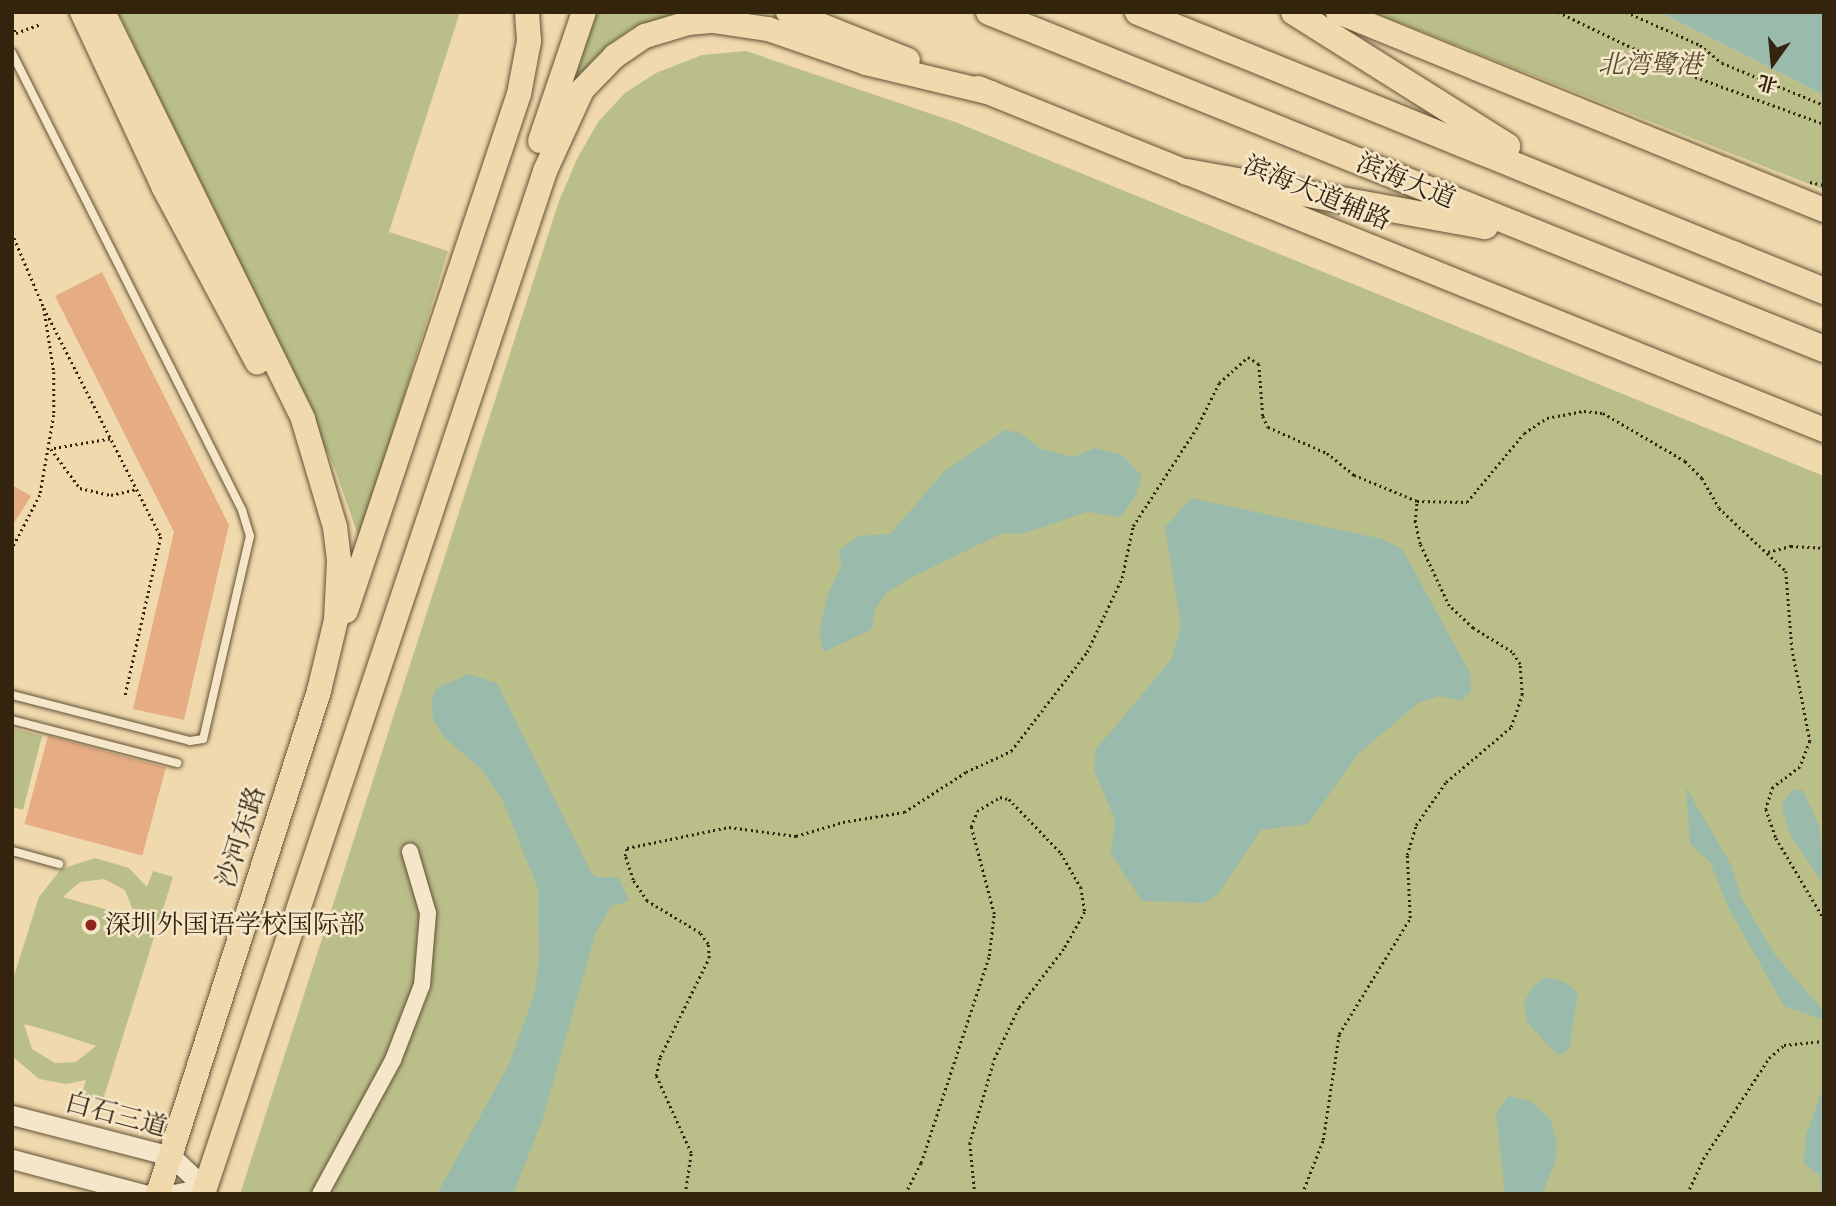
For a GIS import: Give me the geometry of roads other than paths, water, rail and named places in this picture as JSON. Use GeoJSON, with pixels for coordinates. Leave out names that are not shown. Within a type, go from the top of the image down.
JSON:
{"type":"FeatureCollection","features":[{"type":"Feature","properties":{"kind":"highway","name":"滨海大道"},"geometry":{"type":"LineString","coordinates":[[989,12],[1824,349]]}},
{"type":"Feature","properties":{"kind":"highway"},"geometry":{"type":"LineString","coordinates":[[1138,12],[1558,180],[1824,291]]}},
{"type":"Feature","properties":{"kind":"highway"},"geometry":{"type":"LineString","coordinates":[[1294,12],[1558,180]]}},
{"type":"Feature","properties":{"kind":"highway"},"geometry":{"type":"LineString","coordinates":[[1187,172],[1549,239]]}},
{"type":"Feature","properties":{"kind":"main road"},"geometry":{"type":"LineString","coordinates":[[82,12],[163,186],[326,492]]}},
{"type":"Feature","properties":{"kind":"main road"},"geometry":{"type":"LineString","coordinates":[[103,12],[303,419],[326,492]]}},
{"type":"Feature","properties":{"kind":"main road"},"geometry":{"type":"LineString","coordinates":[[319,691],[519,94],[529,41],[527,12]]}},
{"type":"Feature","properties":{"kind":"main road"},"geometry":{"type":"LineString","coordinates":[[378,670],[401,570],[584,12]]}},
{"type":"Feature","properties":{"kind":"main road","name":"滨海大道辅路"},"geometry":{"type":"LineString","coordinates":[[788,12],[1824,430]]}},
{"type":"Feature","properties":{"kind":"main road"},"geometry":{"type":"LineString","coordinates":[[1338,12],[1824,210]]}},
{"type":"Feature","properties":{"kind":"main road"},"geometry":{"type":"LineString","coordinates":[[204,1191],[545,171],[568,115],[598,71],[645,36],[688,23],[713,21],[768,29],[879,66],[992,93]]}},
{"type":"Feature","properties":{"kind":"main road","name":"沙河东路"},"geometry":{"type":"LineString","coordinates":[[158,1194],[319,691],[339,588],[335,527],[326,492]]}},
{"type":"Feature","properties":{"kind":"street"},"geometry":{"type":"LineString","coordinates":[[320,1194],[393,1060],[422,985],[428,913],[410,852]]}},
{"type":"Feature","properties":{"kind":"street","name":"白石三道"},"geometry":{"type":"LineString","coordinates":[[12,1115],[171,1156],[204,1191]]}},
{"type":"Feature","properties":{"kind":"street"},"geometry":{"type":"LineString","coordinates":[[12,1159],[144,1194]]}},
{"type":"Feature","properties":{"kind":"street"},"geometry":{"type":"LineString","coordinates":[[173,1194],[204,1191]]}},
{"type":"Feature","properties":{"kind":"lane"},"geometry":{"type":"LineString","coordinates":[[12,53],[242,510],[250,536],[203,739],[190,741],[12,695]]}},
{"type":"Feature","properties":{"kind":"lane"},"geometry":{"type":"LineString","coordinates":[[12,720],[177,763]]}},
{"type":"Feature","properties":{"kind":"lane"},"geometry":{"type":"LineString","coordinates":[[12,851],[59,864]]}},
{"type":"Feature","properties":{"kind":"place","name":"深圳外国语学校国际部"},"geometry":{"type":"Point","coordinates":[91,925]}},
{"type":"Feature","properties":{"kind":"park label","name":"北湾鹭港"},"geometry":{"type":"Point","coordinates":[1650,65]}}]}
